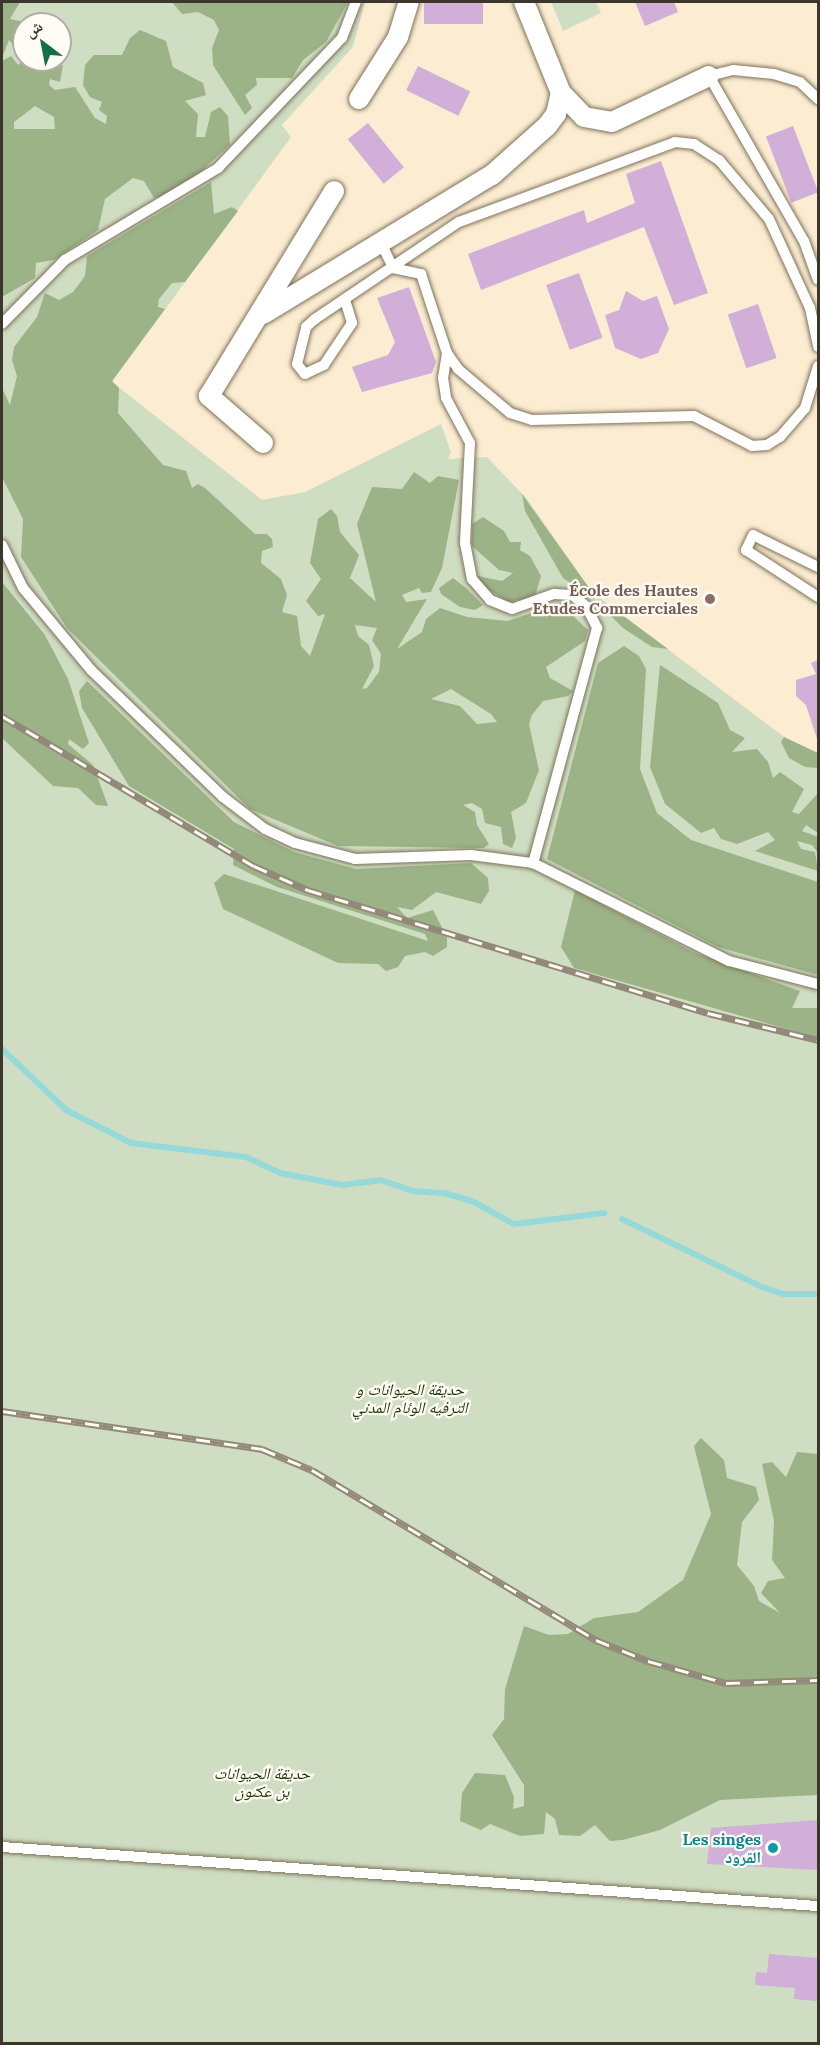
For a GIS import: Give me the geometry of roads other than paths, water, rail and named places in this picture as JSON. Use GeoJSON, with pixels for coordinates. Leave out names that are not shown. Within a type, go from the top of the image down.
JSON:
{"type":"FeatureCollection","features":[{"type":"Feature","properties":{"kind":"street"},"geometry":{"type":"LineString","coordinates":[[359,99],[398,37],[409,2]]}},
{"type":"Feature","properties":{"kind":"street"},"geometry":{"type":"LineString","coordinates":[[524,2],[561,93],[584,117],[612,122],[709,76]]}},
{"type":"Feature","properties":{"kind":"street"},"geometry":{"type":"LineString","coordinates":[[263,314],[492,176],[547,126],[556,114],[561,93]]}},
{"type":"Feature","properties":{"kind":"street"},"geometry":{"type":"LineString","coordinates":[[263,443],[209,396],[263,314],[334,191]]}},
{"type":"Feature","properties":{"kind":"lane"},"geometry":{"type":"LineString","coordinates":[[2,324],[65,260],[218,168],[342,38],[356,2]]}},
{"type":"Feature","properties":{"kind":"lane"},"geometry":{"type":"LineString","coordinates":[[819,99],[800,82],[774,74],[734,70],[709,76],[794,223],[819,280]]}},
{"type":"Feature","properties":{"kind":"lane"},"geometry":{"type":"LineString","coordinates":[[345,300],[352,323],[324,365],[305,374],[297,364],[302,334],[345,300],[459,222],[647,149],[675,141],[694,144],[719,160],[769,219],[810,308],[819,347]]}},
{"type":"Feature","properties":{"kind":"lane"},"geometry":{"type":"LineString","coordinates":[[381,243],[393,268]]}},
{"type":"Feature","properties":{"kind":"lane"},"geometry":{"type":"LineString","coordinates":[[393,268],[421,274],[447,352],[479,391],[521,417],[556,422],[694,416],[752,446],[780,437],[805,408],[819,366]]}},
{"type":"Feature","properties":{"kind":"lane"},"geometry":{"type":"LineString","coordinates":[[447,352],[443,378],[446,398],[470,443],[465,543],[472,579],[490,600],[512,609],[554,594],[572,595],[586,606],[597,628],[533,863]]}},
{"type":"Feature","properties":{"kind":"lane"},"geometry":{"type":"LineString","coordinates":[[819,567],[753,536],[746,550],[819,597]]}},
{"type":"Feature","properties":{"kind":"lane"},"geometry":{"type":"LineString","coordinates":[[2,545],[23,588],[68,646],[249,820],[295,843],[355,859],[471,855],[533,863],[729,961],[819,984]]}},
{"type":"Feature","properties":{"kind":"lane"},"geometry":{"type":"LineString","coordinates":[[2,1847],[819,1906]]}},
{"type":"Feature","properties":{"kind":"waterway"},"geometry":{"type":"LineString","coordinates":[[2,1049],[66,1110],[131,1143],[246,1157],[280,1173],[342,1185],[381,1180],[413,1191],[444,1193],[472,1201],[514,1224],[604,1213]]}},
{"type":"Feature","properties":{"kind":"waterway"},"geometry":{"type":"LineString","coordinates":[[622,1219],[762,1287],[784,1294],[818,1294]]}},
{"type":"Feature","properties":{"kind":"railway"},"geometry":{"type":"LineString","coordinates":[[2,716],[254,866],[308,890],[708,1013],[818,1040]]}},
{"type":"Feature","properties":{"kind":"railway"},"geometry":{"type":"LineString","coordinates":[[2,1411],[262,1449],[312,1470],[596,1640],[648,1661],[726,1683],[818,1680]]}},
{"type":"Feature","properties":{"kind":"place","name":"École des Hautes Etudes Commerciales"},"geometry":{"type":"Point","coordinates":[710,599]}},
{"type":"Feature","properties":{"kind":"place","name":"Les singes القرود"},"geometry":{"type":"Point","coordinates":[773,1848]}},
{"type":"Feature","properties":{"kind":"park label","name":"حديقة الحيوانات و الترفيه الوئام المدني"},"geometry":{"type":"Point","coordinates":[410,1398]}},
{"type":"Feature","properties":{"kind":"park label","name":"حديقة الحيوانات بن عكنون"},"geometry":{"type":"Point","coordinates":[262,1782]}}]}
